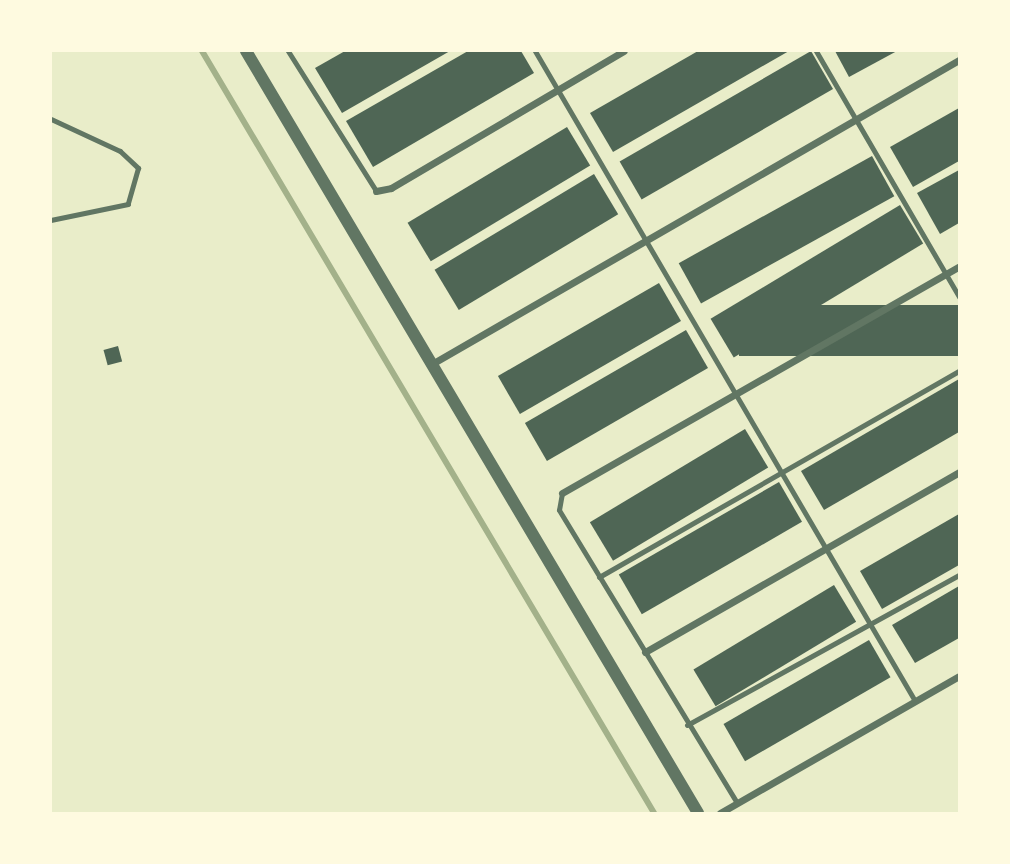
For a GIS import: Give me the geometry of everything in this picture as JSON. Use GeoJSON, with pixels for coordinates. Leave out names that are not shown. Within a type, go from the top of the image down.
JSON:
{"type":"FeatureCollection","features":[{"type":"Feature","properties":{"kind":"street"},"geometry":{"type":"LineString","coordinates":[[246,51],[698,813]]}},
{"type":"Feature","properties":{"kind":"street"},"geometry":{"type":"LineString","coordinates":[[376,191],[391,188],[624,51]]}},
{"type":"Feature","properties":{"kind":"street"},"geometry":{"type":"LineString","coordinates":[[430,365],[959,60]]}},
{"type":"Feature","properties":{"kind":"street"},"geometry":{"type":"LineString","coordinates":[[562,493],[959,267]]}},
{"type":"Feature","properties":{"kind":"street"},"geometry":{"type":"LineString","coordinates":[[645,652],[959,472]]}},
{"type":"Feature","properties":{"kind":"street"},"geometry":{"type":"LineString","coordinates":[[720,813],[959,676]]}},
{"type":"Feature","properties":{"kind":"lane"},"geometry":{"type":"LineString","coordinates":[[288,51],[376,191]]}},
{"type":"Feature","properties":{"kind":"lane"},"geometry":{"type":"LineString","coordinates":[[534,51],[915,701]]}},
{"type":"Feature","properties":{"kind":"lane"},"geometry":{"type":"LineString","coordinates":[[816,51],[959,297]]}},
{"type":"Feature","properties":{"kind":"lane"},"geometry":{"type":"LineString","coordinates":[[51,119],[120,151],[138,168],[128,204],[51,220]]}},
{"type":"Feature","properties":{"kind":"lane"},"geometry":{"type":"LineString","coordinates":[[599,577],[959,371]]}},
{"type":"Feature","properties":{"kind":"lane"},"geometry":{"type":"LineString","coordinates":[[562,493],[559,510],[687,725],[737,803]]}},
{"type":"Feature","properties":{"kind":"lane"},"geometry":{"type":"LineString","coordinates":[[687,725],[959,575]]}},
{"type":"Feature","properties":{"kind":"building"},"geometry":{"type":"Polygon","coordinates":[[[345,51],[450,51],[342,113],[315,68],[345,51]]]}},
{"type":"Feature","properties":{"kind":"building"},"geometry":{"type":"Polygon","coordinates":[[[468,51],[521,51],[534,73],[373,167],[346,121],[468,51]]]}},
{"type":"Feature","properties":{"kind":"building"},"geometry":{"type":"Polygon","coordinates":[[[698,51],[789,51],[613,152],[590,113],[698,51]]]}},
{"type":"Feature","properties":{"kind":"building"},"geometry":{"type":"Polygon","coordinates":[[[811,51],[833,89],[642,200],[620,162],[811,51]]]}},
{"type":"Feature","properties":{"kind":"building"},"geometry":{"type":"Polygon","coordinates":[[[835,51],[897,51],[849,77],[835,51]]]}},
{"type":"Feature","properties":{"kind":"building"},"geometry":{"type":"Polygon","coordinates":[[[959,108],[959,161],[913,187],[890,147],[959,108]]]}},
{"type":"Feature","properties":{"kind":"building"},"geometry":{"type":"Polygon","coordinates":[[[567,127],[590,166],[431,261],[408,223],[567,127]]]}},
{"type":"Feature","properties":{"kind":"building"},"geometry":{"type":"Polygon","coordinates":[[[872,156],[894,196],[701,303],[679,263],[872,156]]]}},
{"type":"Feature","properties":{"kind":"building"},"geometry":{"type":"Polygon","coordinates":[[[959,170],[959,223],[940,234],[917,193],[959,170]]]}},
{"type":"Feature","properties":{"kind":"building"},"geometry":{"type":"Polygon","coordinates":[[[594,174],[618,214],[459,310],[435,270],[594,174]]]}},
{"type":"Feature","properties":{"kind":"building"},"geometry":{"type":"Polygon","coordinates":[[[900,205],[923,244],[734,357],[711,319],[900,205]]]}},
{"type":"Feature","properties":{"kind":"building"},"geometry":{"type":"Polygon","coordinates":[[[659,283],[681,321],[520,414],[498,376],[659,283]]]}},
{"type":"Feature","properties":{"kind":"building"},"geometry":{"type":"Polygon","coordinates":[[[739,305],[959,305],[959,356],[739,356],[739,305]]]}},
{"type":"Feature","properties":{"kind":"building"},"geometry":{"type":"Polygon","coordinates":[[[686,330],[708,368],[547,461],[525,423],[686,330]]]}},
{"type":"Feature","properties":{"kind":"building"},"geometry":{"type":"Polygon","coordinates":[[[118,346],[122,361],[108,365],[104,350],[118,346]]]}},
{"type":"Feature","properties":{"kind":"building"},"geometry":{"type":"Polygon","coordinates":[[[959,379],[959,432],[824,510],[801,471],[959,379]]]}},
{"type":"Feature","properties":{"kind":"building"},"geometry":{"type":"Polygon","coordinates":[[[745,429],[768,468],[613,561],[590,522],[745,429]]]}},
{"type":"Feature","properties":{"kind":"building"},"geometry":{"type":"Polygon","coordinates":[[[779,482],[802,522],[642,614],[619,574],[779,482]]]}},
{"type":"Feature","properties":{"kind":"building"},"geometry":{"type":"Polygon","coordinates":[[[959,514],[959,565],[882,609],[860,571],[959,514]]]}},
{"type":"Feature","properties":{"kind":"building"},"geometry":{"type":"Polygon","coordinates":[[[834,585],[856,622],[716,706],[693,669],[834,585]]]}},
{"type":"Feature","properties":{"kind":"building"},"geometry":{"type":"Polygon","coordinates":[[[959,586],[959,638],[915,663],[892,625],[959,586]]]}},
{"type":"Feature","properties":{"kind":"building"},"geometry":{"type":"Polygon","coordinates":[[[869,640],[890,677],[745,761],[724,724],[869,640]]]}},
{"type":"Feature","properties":{"kind":"waterway"},"geometry":{"type":"LineString","coordinates":[[202,51],[654,813]]}}]}
